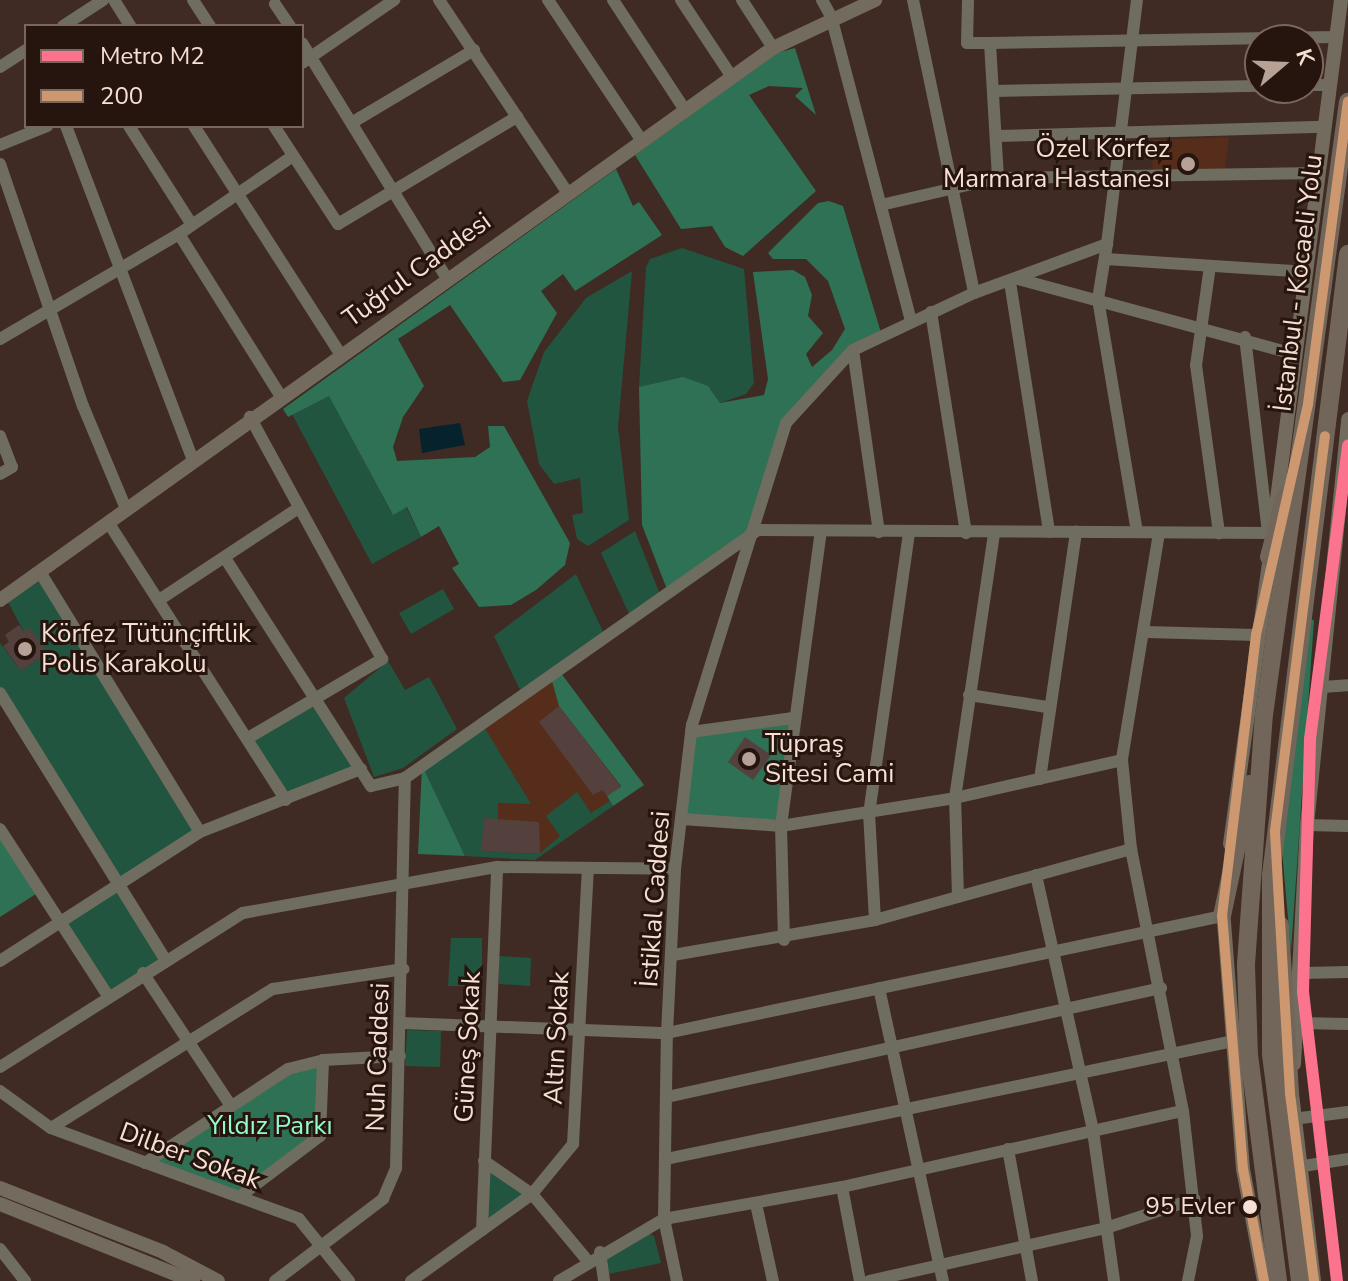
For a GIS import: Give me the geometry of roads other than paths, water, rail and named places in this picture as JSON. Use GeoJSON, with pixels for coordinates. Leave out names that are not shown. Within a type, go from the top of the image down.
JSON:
{"type":"FeatureCollection","features":[{"type":"Feature","properties":{"kind":"highway","name":"İstanbul - Kocaeli Yolu"},"geometry":{"type":"LineString","coordinates":[[1278,1281],[1249,1056],[1246,964],[1264,715],[1348,102]]}},
{"type":"Feature","properties":{"kind":"highway"},"geometry":{"type":"LineString","coordinates":[[1300,1281],[1271,1054],[1275,831],[1348,254]]}},
{"type":"Feature","properties":{"kind":"highway"},"geometry":{"type":"LineString","coordinates":[[1269,557],[1308,404]]}},
{"type":"Feature","properties":{"kind":"highway"},"geometry":{"type":"LineString","coordinates":[[1222,916],[1264,715]]}},
{"type":"Feature","properties":{"kind":"highway"},"geometry":{"type":"LineString","coordinates":[[1275,831],[1290,1093]]}},
{"type":"Feature","properties":{"kind":"main road","name":"Tuğrul Caddesi"},"geometry":{"type":"LineString","coordinates":[[0,600],[280,395],[341,355],[773,48],[831,16],[875,0]]}},
{"type":"Feature","properties":{"kind":"main road"},"geometry":{"type":"LineString","coordinates":[[1264,1281],[1243,1169],[1222,916],[1316,173],[1341,0]]}},
{"type":"Feature","properties":{"kind":"main road"},"geometry":{"type":"LineString","coordinates":[[1314,1281],[1297,1167],[1290,1093],[1300,1023],[1307,825],[1348,419]]}},
{"type":"Feature","properties":{"kind":"main road"},"geometry":{"type":"LineString","coordinates":[[0,1188],[218,1281]]}},
{"type":"Feature","properties":{"kind":"main road"},"geometry":{"type":"LineString","coordinates":[[0,1204],[161,1258],[193,1281]]}},
{"type":"Feature","properties":{"kind":"street"},"geometry":{"type":"LineString","coordinates":[[66,24],[103,0]]}},
{"type":"Feature","properties":{"kind":"street"},"geometry":{"type":"LineString","coordinates":[[114,0],[129,24]]}},
{"type":"Feature","properties":{"kind":"street"},"geometry":{"type":"LineString","coordinates":[[193,0],[209,24]]}},
{"type":"Feature","properties":{"kind":"street"},"geometry":{"type":"LineString","coordinates":[[394,0],[307,60],[353,122],[396,189],[447,279]]}},
{"type":"Feature","properties":{"kind":"street"},"geometry":{"type":"LineString","coordinates":[[439,0],[567,192]]}},
{"type":"Feature","properties":{"kind":"street"},"geometry":{"type":"LineString","coordinates":[[548,0],[642,141]]}},
{"type":"Feature","properties":{"kind":"street"},"geometry":{"type":"LineString","coordinates":[[613,0],[685,110]]}},
{"type":"Feature","properties":{"kind":"street"},"geometry":{"type":"LineString","coordinates":[[681,0],[732,77]]}},
{"type":"Feature","properties":{"kind":"street"},"geometry":{"type":"LineString","coordinates":[[742,0],[773,48]]}},
{"type":"Feature","properties":{"kind":"street"},"geometry":{"type":"LineString","coordinates":[[822,0],[831,16],[911,321]]}},
{"type":"Feature","properties":{"kind":"street"},"geometry":{"type":"LineString","coordinates":[[913,0],[974,293]]}},
{"type":"Feature","properties":{"kind":"street"},"geometry":{"type":"LineString","coordinates":[[968,0],[967,43],[1335,37]]}},
{"type":"Feature","properties":{"kind":"street"},"geometry":{"type":"LineString","coordinates":[[1137,0],[1106,259],[1098,299],[1137,532]]}},
{"type":"Feature","properties":{"kind":"street"},"geometry":{"type":"LineString","coordinates":[[275,4],[289,24]]}},
{"type":"Feature","properties":{"kind":"street"},"geometry":{"type":"LineString","coordinates":[[990,43],[998,178]]}},
{"type":"Feature","properties":{"kind":"street"},"geometry":{"type":"LineString","coordinates":[[353,122],[474,50]]}},
{"type":"Feature","properties":{"kind":"street"},"geometry":{"type":"LineString","coordinates":[[0,67],[24,51]]}},
{"type":"Feature","properties":{"kind":"street"},"geometry":{"type":"LineString","coordinates":[[1324,85],[1329,85]]}},
{"type":"Feature","properties":{"kind":"street"},"geometry":{"type":"LineString","coordinates":[[993,91],[1244,86]]}},
{"type":"Feature","properties":{"kind":"street"},"geometry":{"type":"LineString","coordinates":[[275,128],[338,224],[517,117]]}},
{"type":"Feature","properties":{"kind":"street"},"geometry":{"type":"LineString","coordinates":[[996,136],[1323,127]]}},
{"type":"Feature","properties":{"kind":"street"},"geometry":{"type":"LineString","coordinates":[[0,145],[42,128]]}},
{"type":"Feature","properties":{"kind":"street"},"geometry":{"type":"LineString","coordinates":[[67,128],[118,270],[193,460]]}},
{"type":"Feature","properties":{"kind":"street"},"geometry":{"type":"LineString","coordinates":[[130,128],[192,225]]}},
{"type":"Feature","properties":{"kind":"street"},"geometry":{"type":"LineString","coordinates":[[195,128],[341,355]]}},
{"type":"Feature","properties":{"kind":"street"},"geometry":{"type":"LineString","coordinates":[[0,339],[179,234],[293,156]]}},
{"type":"Feature","properties":{"kind":"street"},"geometry":{"type":"LineString","coordinates":[[0,164],[51,311],[126,509]]}},
{"type":"Feature","properties":{"kind":"street"},"geometry":{"type":"LineString","coordinates":[[881,205],[952,186],[998,178],[1316,173]]}},
{"type":"Feature","properties":{"kind":"street"},"geometry":{"type":"LineString","coordinates":[[179,234],[280,395]]}},
{"type":"Feature","properties":{"kind":"street"},"geometry":{"type":"LineString","coordinates":[[879,532],[853,350],[974,293],[1107,244]]}},
{"type":"Feature","properties":{"kind":"street"},"geometry":{"type":"LineString","coordinates":[[1106,259],[1305,272]]}},
{"type":"Feature","properties":{"kind":"street"},"geometry":{"type":"LineString","coordinates":[[1210,266],[1196,365],[1219,533]]}},
{"type":"Feature","properties":{"kind":"street"},"geometry":{"type":"LineString","coordinates":[[1014,280],[1200,325],[1295,354]]}},
{"type":"Feature","properties":{"kind":"street"},"geometry":{"type":"LineString","coordinates":[[1014,280],[1049,532]]}},
{"type":"Feature","properties":{"kind":"street"},"geometry":{"type":"LineString","coordinates":[[931,312],[966,533]]}},
{"type":"Feature","properties":{"kind":"street"},"geometry":{"type":"LineString","coordinates":[[225,558],[371,786],[405,778],[758,530],[1270,533],[1245,337]]}},
{"type":"Feature","properties":{"kind":"street","name":"İstiklal Caddesi"},"geometry":{"type":"LineString","coordinates":[[677,1281],[664,1219],[667,1033],[675,869],[691,732],[758,530],[786,423],[853,350]]}},
{"type":"Feature","properties":{"kind":"street"},"geometry":{"type":"LineString","coordinates":[[248,738],[382,659],[297,509],[250,417]]}},
{"type":"Feature","properties":{"kind":"street"},"geometry":{"type":"LineString","coordinates":[[0,436],[12,467],[0,474]]}},
{"type":"Feature","properties":{"kind":"street"},"geometry":{"type":"LineString","coordinates":[[159,600],[297,509]]}},
{"type":"Feature","properties":{"kind":"street"},"geometry":{"type":"LineString","coordinates":[[108,522],[286,800]]}},
{"type":"Feature","properties":{"kind":"street"},"geometry":{"type":"LineString","coordinates":[[784,940],[781,826],[793,718],[821,532]]}},
{"type":"Feature","properties":{"kind":"street"},"geometry":{"type":"LineString","coordinates":[[875,920],[869,814],[909,532]]}},
{"type":"Feature","properties":{"kind":"street"},"geometry":{"type":"LineString","coordinates":[[1040,779],[1047,707],[1076,532]]}},
{"type":"Feature","properties":{"kind":"street"},"geometry":{"type":"LineString","coordinates":[[958,897],[955,798],[994,533]]}},
{"type":"Feature","properties":{"kind":"street"},"geometry":{"type":"LineString","coordinates":[[1159,533],[1146,632],[1122,760],[1131,849],[1183,1111],[1197,1236],[1188,1281]]}},
{"type":"Feature","properties":{"kind":"street"},"geometry":{"type":"LineString","coordinates":[[40,572],[200,832]]}},
{"type":"Feature","properties":{"kind":"street"},"geometry":{"type":"LineString","coordinates":[[1146,632],[1256,635]]}},
{"type":"Feature","properties":{"kind":"street"},"geometry":{"type":"LineString","coordinates":[[1322,687],[1348,685]]}},
{"type":"Feature","properties":{"kind":"street"},"geometry":{"type":"LineString","coordinates":[[0,693],[165,959]]}},
{"type":"Feature","properties":{"kind":"street"},"geometry":{"type":"LineString","coordinates":[[969,695],[1047,707]]}},
{"type":"Feature","properties":{"kind":"street"},"geometry":{"type":"LineString","coordinates":[[691,732],[793,718]]}},
{"type":"Feature","properties":{"kind":"street"},"geometry":{"type":"LineString","coordinates":[[682,819],[781,826],[955,798],[1122,760]]}},
{"type":"Feature","properties":{"kind":"street"},"geometry":{"type":"LineString","coordinates":[[0,961],[200,832],[361,769]]}},
{"type":"Feature","properties":{"kind":"street","name":"Nuh Caddesi"},"geometry":{"type":"LineString","coordinates":[[275,1281],[383,1199],[396,1168],[402,1023],[405,778]]}},
{"type":"Feature","properties":{"kind":"street"},"geometry":{"type":"LineString","coordinates":[[1307,825],[1348,826]]}},
{"type":"Feature","properties":{"kind":"street"},"geometry":{"type":"LineString","coordinates":[[0,829],[59,925],[108,996]]}},
{"type":"Feature","properties":{"kind":"street"},"geometry":{"type":"LineString","coordinates":[[673,955],[784,940],[875,920],[1131,849]]}},
{"type":"Feature","properties":{"kind":"street"},"geometry":{"type":"LineString","coordinates":[[0,1067],[165,959],[243,913],[402,881],[497,867],[675,869]]}},
{"type":"Feature","properties":{"kind":"street","name":"Güneş Sokak"},"geometry":{"type":"LineString","coordinates":[[482,1230],[494,1027],[497,867]]}},
{"type":"Feature","properties":{"kind":"street","name":"Altın Sokak"},"geometry":{"type":"LineString","coordinates":[[411,1281],[532,1194],[573,1144],[588,869]]}},
{"type":"Feature","properties":{"kind":"street"},"geometry":{"type":"LineString","coordinates":[[1036,875],[1093,1131],[1114,1281]]}},
{"type":"Feature","properties":{"kind":"street"},"geometry":{"type":"LineString","coordinates":[[402,1023],[667,1033],[1222,916]]}},
{"type":"Feature","properties":{"kind":"street"},"geometry":{"type":"LineString","coordinates":[[51,1128],[273,989],[403,969]]}},
{"type":"Feature","properties":{"kind":"street"},"geometry":{"type":"LineString","coordinates":[[1302,973],[1348,972]]}},
{"type":"Feature","properties":{"kind":"street"},"geometry":{"type":"LineString","coordinates":[[143,973],[229,1103]]}},
{"type":"Feature","properties":{"kind":"street"},"geometry":{"type":"LineString","coordinates":[[879,988],[943,1281]]}},
{"type":"Feature","properties":{"kind":"street"},"geometry":{"type":"LineString","coordinates":[[667,1097],[1161,988]]}},
{"type":"Feature","properties":{"kind":"street"},"geometry":{"type":"LineString","coordinates":[[1300,1023],[1348,1024]]}},
{"type":"Feature","properties":{"kind":"street"},"geometry":{"type":"LineString","coordinates":[[666,1159],[1234,1041]]}},
{"type":"Feature","properties":{"kind":"street"},"geometry":{"type":"LineString","coordinates":[[145,1163],[229,1103],[288,1069],[323,1060],[400,1056]]}},
{"type":"Feature","properties":{"kind":"street"},"geometry":{"type":"LineString","coordinates":[[239,1197],[320,1136],[323,1060]]}},
{"type":"Feature","properties":{"kind":"street","name":"Dilber Sokak"},"geometry":{"type":"LineString","coordinates":[[0,1091],[51,1128],[299,1219],[349,1281]]}},
{"type":"Feature","properties":{"kind":"street"},"geometry":{"type":"LineString","coordinates":[[559,1281],[600,1252],[664,1219],[842,1187],[1183,1111]]}},
{"type":"Feature","properties":{"kind":"street"},"geometry":{"type":"LineString","coordinates":[[1293,1119],[1348,1112]]}},
{"type":"Feature","properties":{"kind":"street"},"geometry":{"type":"LineString","coordinates":[[1008,1149],[1032,1281]]}},
{"type":"Feature","properties":{"kind":"street"},"geometry":{"type":"LineString","coordinates":[[1297,1167],[1348,1159]]}},
{"type":"Feature","properties":{"kind":"street"},"geometry":{"type":"LineString","coordinates":[[484,1161],[532,1194],[587,1260]]}},
{"type":"Feature","properties":{"kind":"street"},"geometry":{"type":"LineString","coordinates":[[842,1187],[860,1281]]}},
{"type":"Feature","properties":{"kind":"street"},"geometry":{"type":"LineString","coordinates":[[869,1281],[1106,1228],[1194,1199]]}},
{"type":"Feature","properties":{"kind":"street"},"geometry":{"type":"LineString","coordinates":[[756,1204],[773,1281]]}},
{"type":"Feature","properties":{"kind":"street"},"geometry":{"type":"LineString","coordinates":[[0,1249],[25,1281]]}},
{"type":"Feature","properties":{"kind":"street"},"geometry":{"type":"LineString","coordinates":[[600,1252],[604,1281]]}},
{"type":"Feature","properties":{"kind":"street"},"geometry":{"type":"LineString","coordinates":[[155,1281],[161,1258]]}},
{"type":"Feature","properties":{"kind":"water"},"geometry":{"type":"Polygon","coordinates":[[[460,423],[465,445],[422,453],[419,429],[460,423]]]}},
{"type":"Feature","properties":{"kind":"metro line","name":"M2"},"geometry":{"type":"LineString","coordinates":[[1337,1281],[1303,991],[1310,739],[1348,445]]}},
{"type":"Feature","properties":{"kind":"place","name":"Özel Körfez Marmara Hastanesi"},"geometry":{"type":"Point","coordinates":[1188,164]}},
{"type":"Feature","properties":{"kind":"place","name":"Körfez Tütünçiftlik Polis Karakolu"},"geometry":{"type":"Point","coordinates":[25,649]}},
{"type":"Feature","properties":{"kind":"place","name":"Tüpraş Sitesi Cami"},"geometry":{"type":"Point","coordinates":[749,759]}},
{"type":"Feature","properties":{"kind":"place","name":"95 Evler"},"geometry":{"type":"Point","coordinates":[1250,1207]}},
{"type":"Feature","properties":{"kind":"park label","name":"Yıldız Parkı"},"geometry":{"type":"Point","coordinates":[270,1126]}}]}
